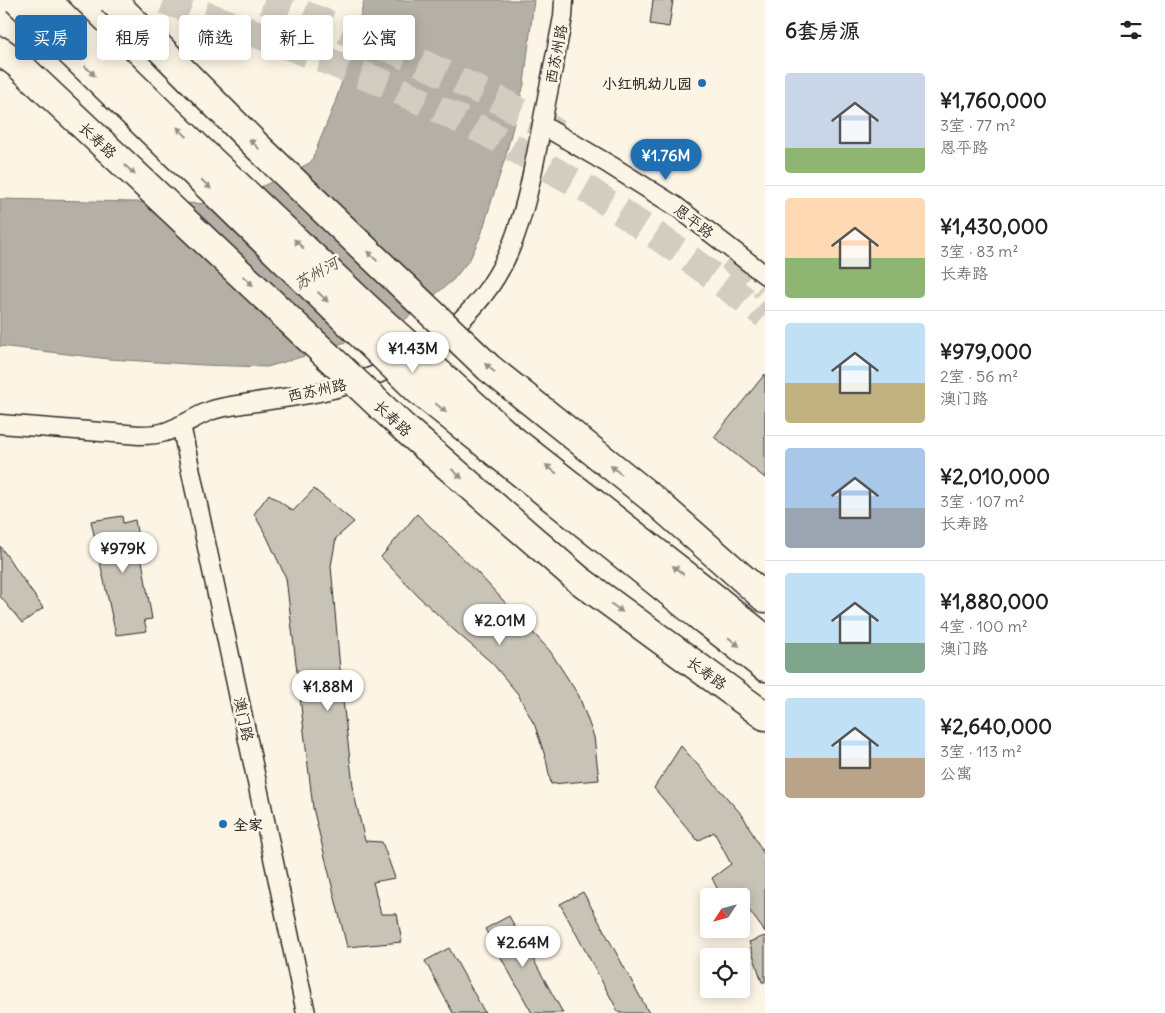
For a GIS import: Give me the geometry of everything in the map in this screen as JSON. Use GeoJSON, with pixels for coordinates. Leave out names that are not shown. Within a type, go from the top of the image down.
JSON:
{"type":"FeatureCollection","features":[{"type":"Feature","properties":{"kind":"main road"},"geometry":{"type":"LineString","coordinates":[[17,0],[417,389],[710,609],[765,640]]}},
{"type":"Feature","properties":{"kind":"main road"},"geometry":{"type":"LineString","coordinates":[[46,0],[367,308],[509,437],[710,609],[765,667]]}},
{"type":"Feature","properties":{"kind":"main road"},"geometry":{"type":"LineString","coordinates":[[112,0],[256,146],[489,368],[654,500],[765,598]]}},
{"type":"Feature","properties":{"kind":"main road","name":"长寿路"},"geometry":{"type":"LineString","coordinates":[[9,58],[403,428],[578,579],[765,716]]}},
{"type":"Feature","properties":{"kind":"street","name":"西苏州路"},"geometry":{"type":"LineString","coordinates":[[0,424],[153,435],[181,426],[199,416],[222,408],[321,392],[350,384],[378,374],[433,344],[451,330],[482,298],[510,250],[531,182],[563,17],[564,0]]}},
{"type":"Feature","properties":{"kind":"street","name":"恩平路"},"geometry":{"type":"LineString","coordinates":[[542,126],[610,165],[677,207],[765,276]]}},
{"type":"Feature","properties":{"kind":"street","name":"澳门路"},"geometry":{"type":"LineString","coordinates":[[181,426],[306,1013]]}},
{"type":"Feature","properties":{"kind":"water","name":"苏州河"},"geometry":{"type":"Polygon","coordinates":[[[364,0],[534,0],[524,84],[505,158],[481,235],[470,259],[453,280],[401,323],[267,367],[109,359],[0,346],[0,199],[223,204],[287,175],[311,162],[350,60],[415,60],[415,15],[361,15],[364,0]]]}},
{"type":"Feature","properties":{"kind":"building"},"geometry":{"type":"Polygon","coordinates":[[[653,0],[673,0],[669,27],[650,24],[653,0]]]}},
{"type":"Feature","properties":{"kind":"building"},"geometry":{"type":"Polygon","coordinates":[[[765,374],[765,478],[714,437],[765,374]]]}},
{"type":"Feature","properties":{"kind":"building"},"geometry":{"type":"Polygon","coordinates":[[[314,489],[354,522],[336,538],[331,566],[342,692],[354,794],[365,841],[382,842],[395,878],[373,882],[381,914],[397,914],[402,942],[347,947],[313,808],[286,578],[254,514],[269,494],[293,511],[314,489]]]}},
{"type":"Feature","properties":{"kind":"building"},"geometry":{"type":"Polygon","coordinates":[[[417,514],[477,572],[550,651],[579,696],[594,737],[599,780],[551,784],[546,759],[535,726],[518,694],[492,663],[418,596],[381,557],[417,514]]]}},
{"type":"Feature","properties":{"kind":"building"},"geometry":{"type":"Polygon","coordinates":[[[122,516],[123,523],[135,520],[152,619],[144,620],[147,631],[116,635],[91,521],[122,516]]]}},
{"type":"Feature","properties":{"kind":"building"},"geometry":{"type":"Polygon","coordinates":[[[0,546],[43,608],[22,623],[0,596],[0,546]]]}},
{"type":"Feature","properties":{"kind":"building"},"geometry":{"type":"Polygon","coordinates":[[[681,746],[743,816],[765,856],[765,932],[750,911],[750,888],[717,888],[712,878],[731,864],[714,832],[698,841],[654,788],[681,746]]]}},
{"type":"Feature","properties":{"kind":"building"},"geometry":{"type":"Polygon","coordinates":[[[583,892],[649,1013],[619,1013],[560,904],[583,892]]]}},
{"type":"Feature","properties":{"kind":"building"},"geometry":{"type":"Polygon","coordinates":[[[509,916],[563,1013],[532,1013],[485,929],[509,916]]]}},
{"type":"Feature","properties":{"kind":"building"},"geometry":{"type":"Polygon","coordinates":[[[765,936],[765,982],[762,982],[749,942],[765,936]]]}},
{"type":"Feature","properties":{"kind":"building"},"geometry":{"type":"Polygon","coordinates":[[[449,948],[485,1013],[453,1013],[425,961],[449,948]]]}},
{"type":"Feature","properties":{"kind":"tunnel"},"geometry":{"type":"LineString","coordinates":[[164,0],[383,83],[484,131],[590,191],[679,251],[765,315]]}},
{"type":"Feature","properties":{"kind":"tunnel"},"geometry":{"type":"LineString","coordinates":[[264,0],[394,50],[495,98],[566,138]]}},
{"type":"Feature","properties":{"kind":"tunnel"},"geometry":{"type":"LineString","coordinates":[[730,257],[765,287]]}},
{"type":"Feature","properties":{"kind":"place","name":"小红帆幼儿园"},"geometry":{"type":"Point","coordinates":[702,83]}},
{"type":"Feature","properties":{"kind":"place","name":"全家"},"geometry":{"type":"Point","coordinates":[223,824]}}]}
